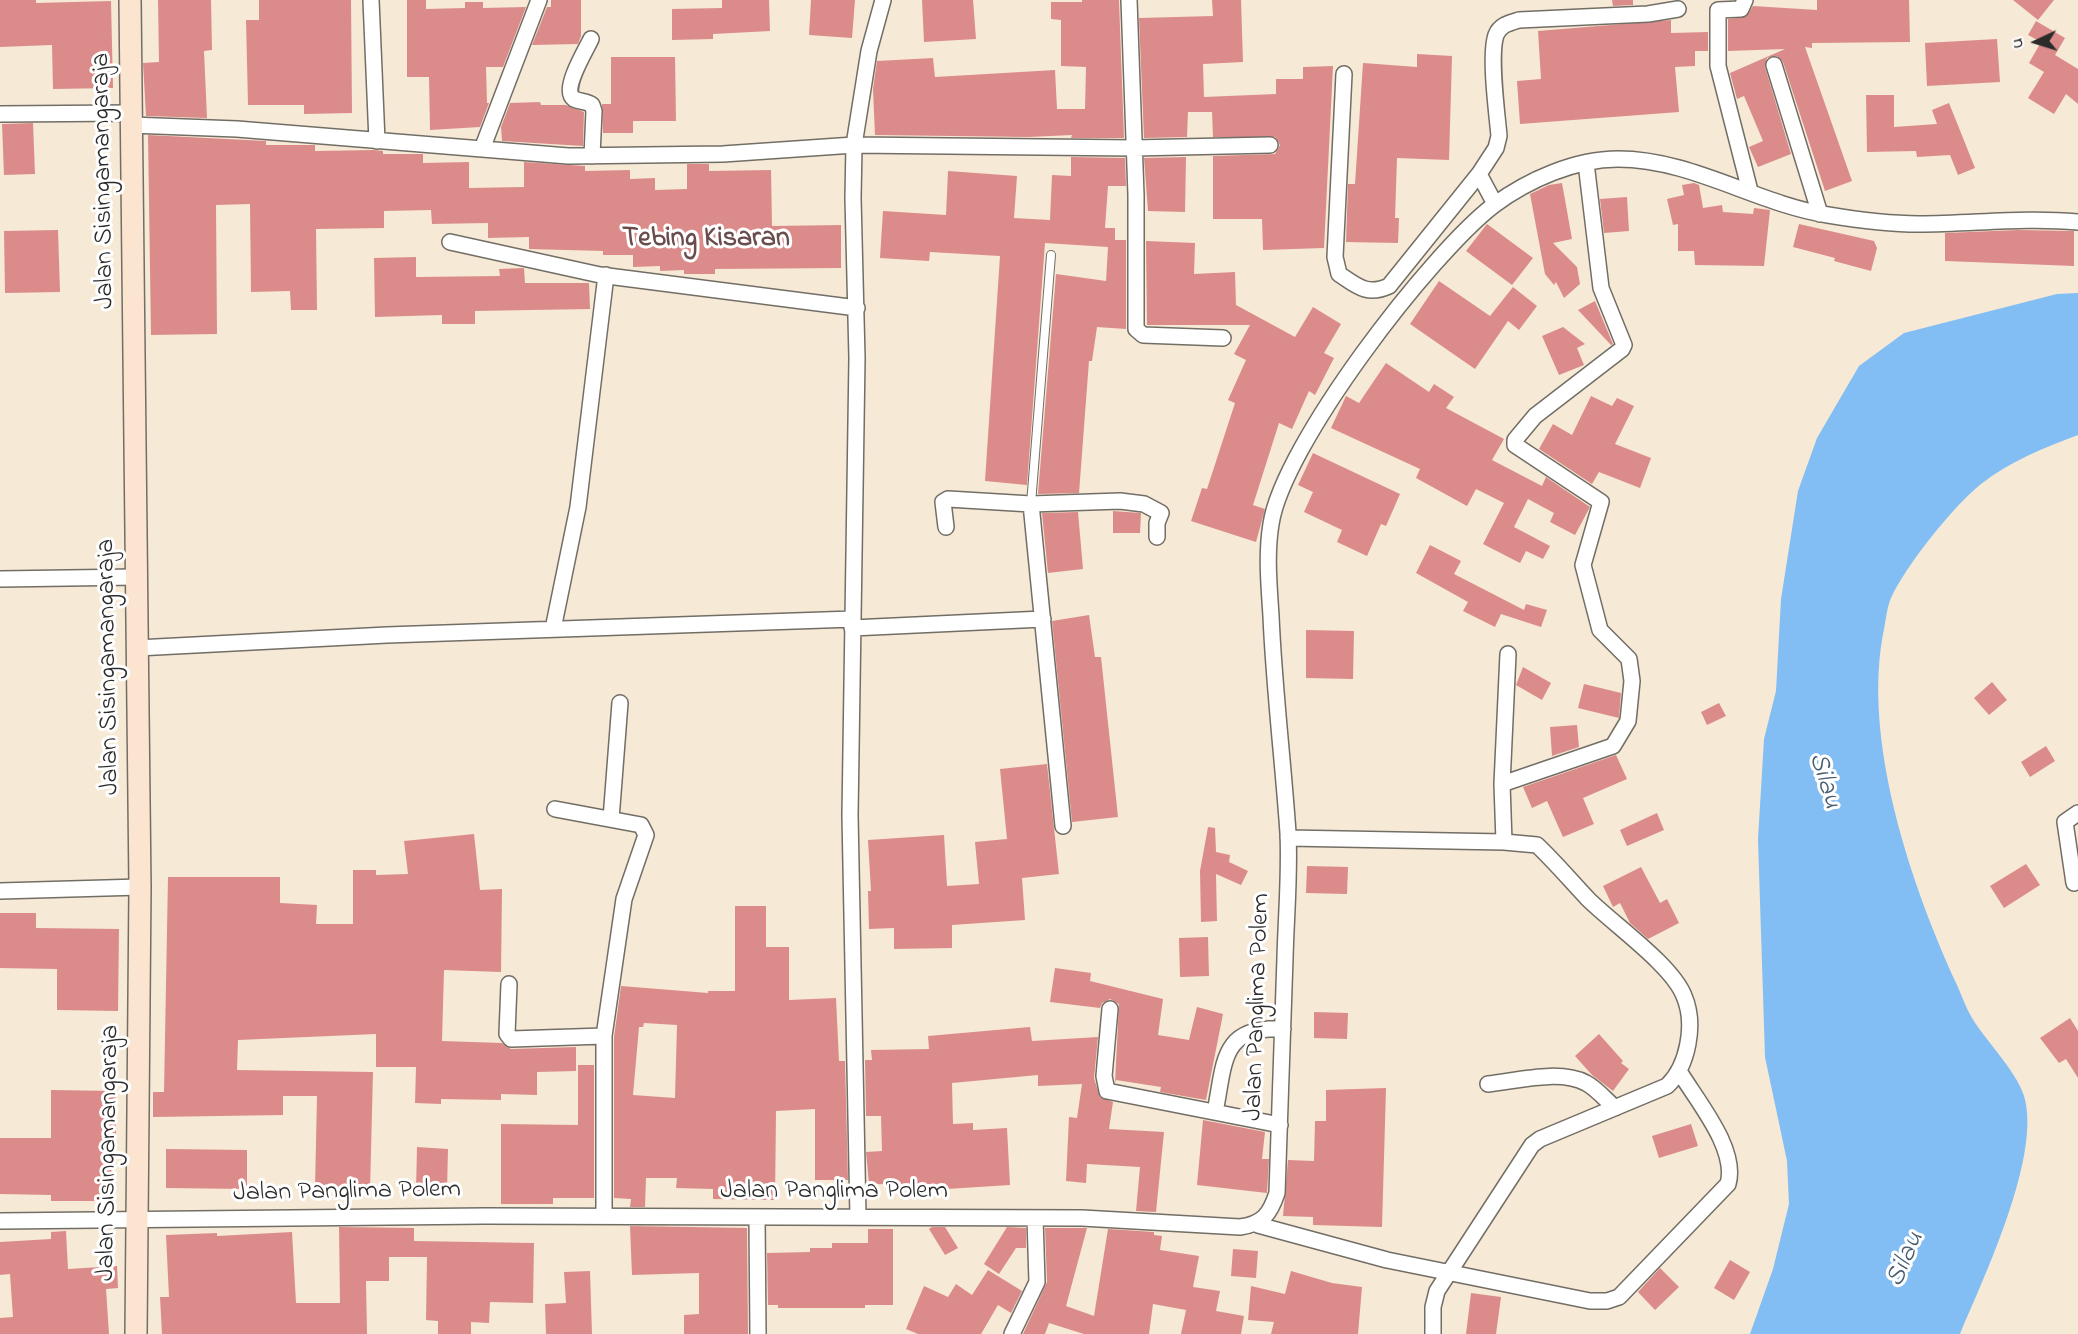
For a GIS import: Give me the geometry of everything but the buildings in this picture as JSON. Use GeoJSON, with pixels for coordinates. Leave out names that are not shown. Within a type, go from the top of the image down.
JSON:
{"type":"FeatureCollection","features":[{"type":"Feature","properties":{"kind":"street","name":"Jalan Sisingamangaraja"},"geometry":{"type":"LineString","coordinates":[[130,0],[140,887],[135,1219],[136,1334]]}},
{"type":"Feature","properties":{"kind":"street"},"geometry":{"type":"LineString","coordinates":[[371,0],[377,141]]}},
{"type":"Feature","properties":{"kind":"street"},"geometry":{"type":"LineString","coordinates":[[482,149],[539,0]]}},
{"type":"Feature","properties":{"kind":"street"},"geometry":{"type":"LineString","coordinates":[[858,1217],[850,815],[857,308],[853,198],[854,145],[868,51],[883,0]]}},
{"type":"Feature","properties":{"kind":"street"},"geometry":{"type":"LineString","coordinates":[[1129,0],[1137,332],[1143,335],[1223,338]]}},
{"type":"Feature","properties":{"kind":"street"},"geometry":{"type":"LineString","coordinates":[[1745,0],[1741,9],[1718,10],[1718,66],[1750,191]]}},
{"type":"Feature","properties":{"kind":"street"},"geometry":{"type":"LineString","coordinates":[[1344,74],[1335,256],[1339,274],[1367,292],[1377,292],[1389,286],[1479,174],[1496,148],[1498,136],[1496,35],[1503,25],[1519,20],[1648,14],[1678,9]]}},
{"type":"Feature","properties":{"kind":"street"},"geometry":{"type":"LineString","coordinates":[[591,39],[569,91],[576,100],[592,105],[594,111],[592,156]]}},
{"type":"Feature","properties":{"kind":"street"},"geometry":{"type":"LineString","coordinates":[[1774,65],[1821,214]]}},
{"type":"Feature","properties":{"kind":"street"},"geometry":{"type":"LineString","coordinates":[[0,114],[131,119],[377,141],[592,156],[723,154],[854,145],[1134,148],[1270,144]]}},
{"type":"Feature","properties":{"kind":"street","name":"Jalan Panglima Polem"},"geometry":{"type":"LineString","coordinates":[[0,1221],[604,1216],[1035,1218],[1240,1227],[1258,1225],[1271,1210],[1277,1193],[1288,838],[1273,662],[1268,553],[1272,521],[1279,492],[1315,427],[1358,361],[1446,249],[1495,204],[1545,176],[1586,163],[1618,159],[1658,164],[1821,214],[1867,222],[1920,224],[2006,219],[2078,222]]}},
{"type":"Feature","properties":{"kind":"street"},"geometry":{"type":"LineString","coordinates":[[1502,784],[1613,746],[1628,721],[1632,681],[1629,659],[1600,630],[1582,565],[1601,502],[1515,445],[1515,440],[1534,416],[1614,356],[1624,345],[1601,288],[1586,163]]}},
{"type":"Feature","properties":{"kind":"street"},"geometry":{"type":"LineString","coordinates":[[1479,174],[1495,204]]}},
{"type":"Feature","properties":{"kind":"street"},"geometry":{"type":"LineString","coordinates":[[450,242],[606,275],[857,308]]}},
{"type":"Feature","properties":{"kind":"street"},"geometry":{"type":"LineString","coordinates":[[553,629],[578,507],[606,275]]}},
{"type":"Feature","properties":{"kind":"street"},"geometry":{"type":"LineString","coordinates":[[946,527],[943,502],[948,499],[1031,504],[1144,504],[1161,513],[1157,523],[1157,537]]}},
{"type":"Feature","properties":{"kind":"street"},"geometry":{"type":"LineString","coordinates":[[1031,504],[1063,826]]}},
{"type":"Feature","properties":{"kind":"street"},"geometry":{"type":"LineString","coordinates":[[0,579],[136,577]]}},
{"type":"Feature","properties":{"kind":"street"},"geometry":{"type":"LineString","coordinates":[[137,648],[553,629],[1043,620]]}},
{"type":"Feature","properties":{"kind":"street"},"geometry":{"type":"LineString","coordinates":[[1504,842],[1502,784],[1508,654]]}},
{"type":"Feature","properties":{"kind":"street"},"geometry":{"type":"LineString","coordinates":[[611,819],[620,703]]}},
{"type":"Feature","properties":{"kind":"street"},"geometry":{"type":"LineString","coordinates":[[555,809],[641,825],[646,835],[624,899],[604,1036],[604,1216]]}},
{"type":"Feature","properties":{"kind":"street"},"geometry":{"type":"LineString","coordinates":[[2074,883],[2065,822],[2078,813]]}},
{"type":"Feature","properties":{"kind":"street"},"geometry":{"type":"LineString","coordinates":[[1288,838],[1504,842],[1537,845],[1588,899],[1678,984],[1685,997],[1689,1015],[1687,1045],[1679,1071],[1667,1086],[1540,1138],[1532,1145],[1437,1292],[1433,1307],[1433,1334]]}},
{"type":"Feature","properties":{"kind":"street"},"geometry":{"type":"LineString","coordinates":[[0,891],[140,887]]}},
{"type":"Feature","properties":{"kind":"street"},"geometry":{"type":"LineString","coordinates":[[509,984],[507,1034],[511,1039],[604,1036]]}},
{"type":"Feature","properties":{"kind":"street"},"geometry":{"type":"LineString","coordinates":[[1110,1009],[1104,1076],[1107,1091],[1280,1125]]}},
{"type":"Feature","properties":{"kind":"street"},"geometry":{"type":"LineString","coordinates":[[1215,1112],[1231,1045],[1240,1036],[1252,1030],[1283,1029]]}},
{"type":"Feature","properties":{"kind":"street"},"geometry":{"type":"LineString","coordinates":[[1258,1225],[1387,1260],[1590,1301],[1619,1297],[1728,1184],[1731,1172],[1728,1152],[1679,1071]]}},
{"type":"Feature","properties":{"kind":"street"},"geometry":{"type":"LineString","coordinates":[[1488,1084],[1554,1077],[1574,1079],[1587,1083],[1615,1108]]}},
{"type":"Feature","properties":{"kind":"street"},"geometry":{"type":"LineString","coordinates":[[757,1217],[758,1334]]}},
{"type":"Feature","properties":{"kind":"street"},"geometry":{"type":"LineString","coordinates":[[1012,1334],[1037,1282],[1035,1218]]}},
{"type":"Feature","properties":{"kind":"lane"},"geometry":{"type":"LineString","coordinates":[[1031,504],[1052,255]]}},
{"type":"Feature","properties":{"kind":"water","name":"Silau"},"geometry":{"type":"Polygon","coordinates":[[[2078,293],[2078,435],[2028,456],[1992,476],[1970,494],[1944,521],[1907,570],[1891,598],[1884,629],[1879,672],[1879,717],[1885,764],[1895,811],[1923,903],[1970,1014],[2015,1077],[2024,1096],[2027,1121],[2025,1150],[2008,1216],[1960,1334],[1750,1334],[1773,1269],[1789,1204],[1787,1161],[1765,1057],[1758,839],[1764,739],[1776,691],[1781,599],[1798,491],[1817,438],[1859,366],[1904,333],[2057,294],[2078,293]]]}},
{"type":"Feature","properties":{"kind":"district","name":"Tebing Kisaran"},"geometry":{"type":"Point","coordinates":[706,240]}}]}
